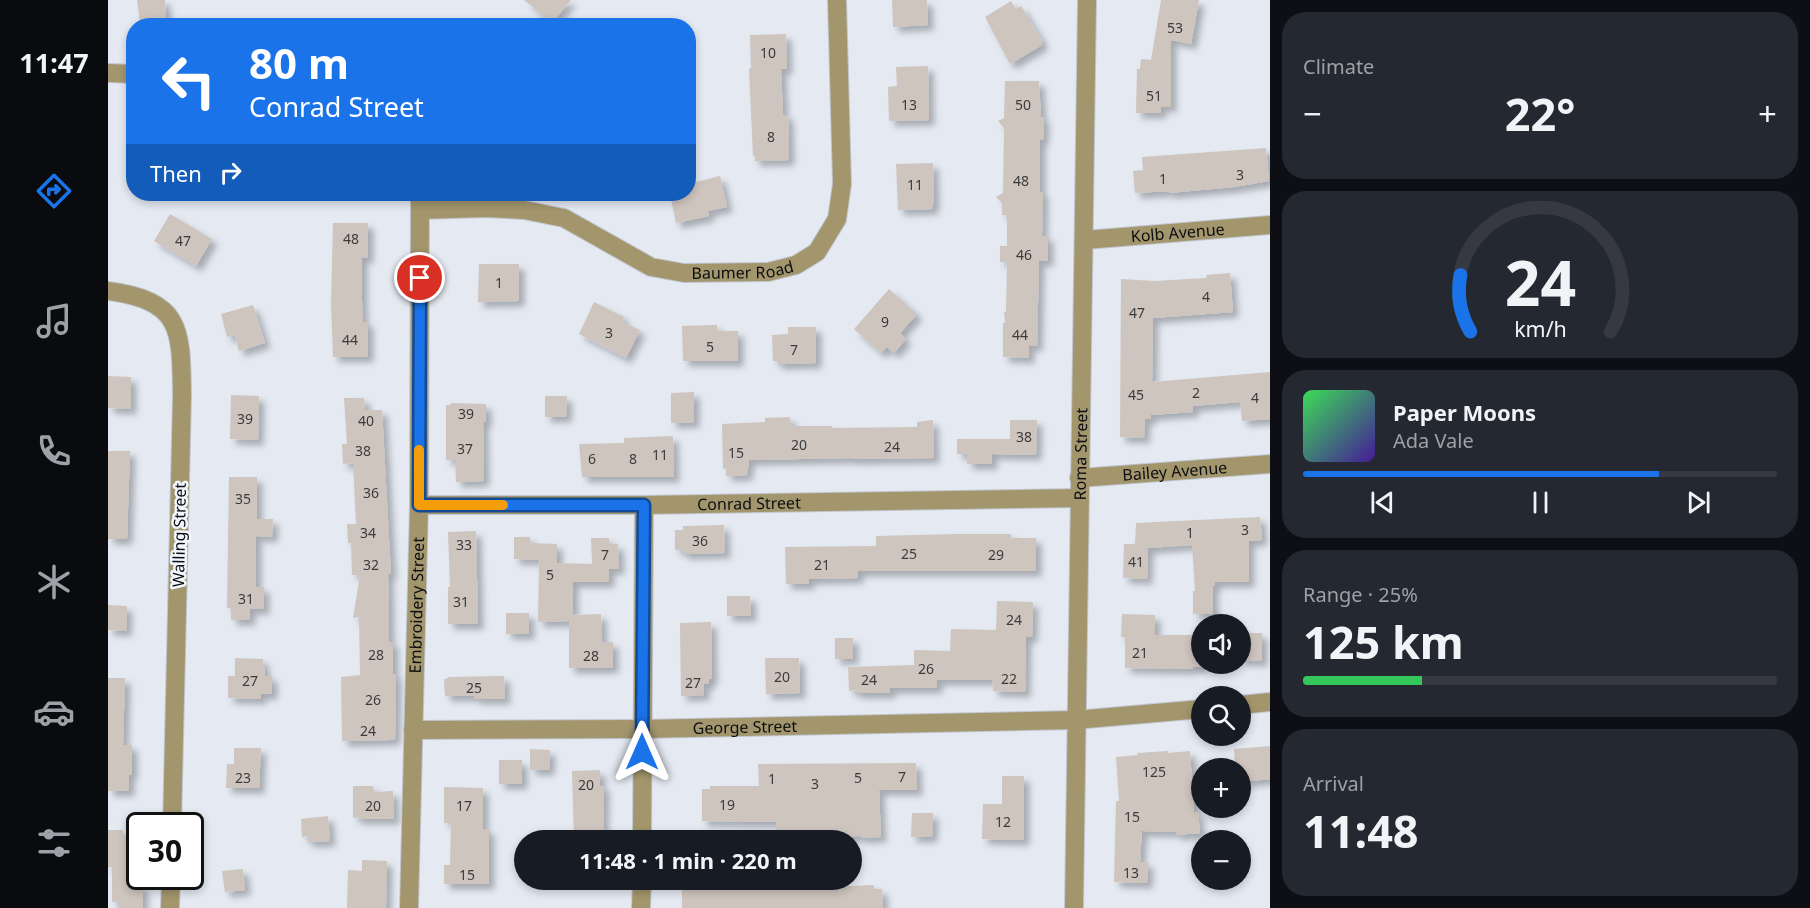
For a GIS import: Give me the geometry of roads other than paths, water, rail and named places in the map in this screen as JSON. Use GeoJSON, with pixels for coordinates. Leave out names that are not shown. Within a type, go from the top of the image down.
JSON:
{"type":"FeatureCollection","features":[{"type":"Feature","properties":{"kind":"street","name":"Baumer Road"},"geometry":{"type":"LineString","coordinates":[[421,202],[524,210],[564,218],[651,267],[684,273],[768,272],[796,265],[817,252],[837,219],[842,184],[837,0]]}},
{"type":"Feature","properties":{"kind":"street","name":"Roma Street"},"geometry":{"type":"LineString","coordinates":[[1074,908],[1087,0]]}},
{"type":"Feature","properties":{"kind":"street"},"geometry":{"type":"LineString","coordinates":[[108,73],[126,74]]}},
{"type":"Feature","properties":{"kind":"street","name":"Embroidery Street"},"geometry":{"type":"LineString","coordinates":[[409,908],[419,505],[421,202]]}},
{"type":"Feature","properties":{"kind":"street","name":"Kolb Avenue"},"geometry":{"type":"LineString","coordinates":[[1085,240],[1270,225]]}},
{"type":"Feature","properties":{"kind":"street","name":"Walling Street"},"geometry":{"type":"LineString","coordinates":[[108,291],[132,294],[163,308],[175,327],[181,347],[182,396],[172,812]]}},
{"type":"Feature","properties":{"kind":"street","name":"Bailey Avenue"},"geometry":{"type":"LineString","coordinates":[[1079,478],[1270,464]]}},
{"type":"Feature","properties":{"kind":"street","name":"Conrad Street"},"geometry":{"type":"LineString","coordinates":[[419,505],[644,505],[1079,498]]}},
{"type":"Feature","properties":{"kind":"street"},"geometry":{"type":"LineString","coordinates":[[642,830],[644,505]]}},
{"type":"Feature","properties":{"kind":"street"},"geometry":{"type":"LineString","coordinates":[[1251,704],[1270,702]]}},
{"type":"Feature","properties":{"kind":"street","name":"George Street"},"geometry":{"type":"LineString","coordinates":[[413,730],[642,729],[1075,720],[1191,710]]}},
{"type":"Feature","properties":{"kind":"street"},"geometry":{"type":"LineString","coordinates":[[170,908],[171,890]]}},
{"type":"Feature","properties":{"kind":"street"},"geometry":{"type":"LineString","coordinates":[[641,908],[642,890]]}}]}
